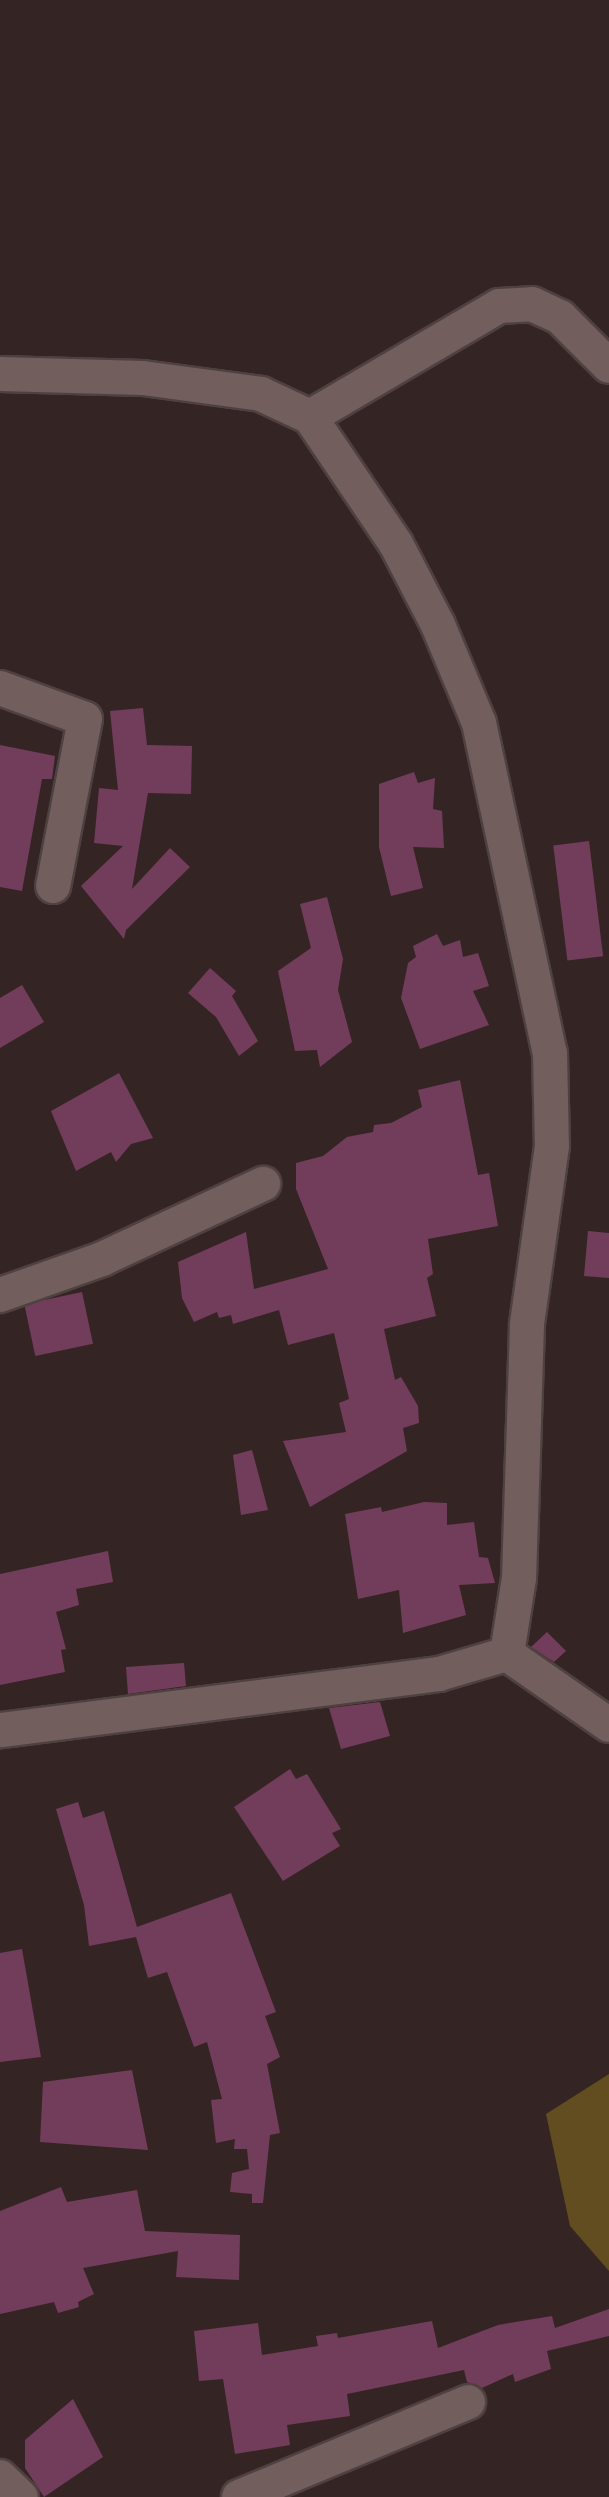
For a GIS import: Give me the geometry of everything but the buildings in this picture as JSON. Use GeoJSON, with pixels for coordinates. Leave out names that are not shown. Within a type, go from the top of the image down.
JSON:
{"type":"FeatureCollection","features":[{"type":"Feature","properties":{"kind":"street"},"geometry":{"type":"LineString","coordinates":[[310,417],[499,306],[532,304],[560,317],[609,366]]}},
{"type":"Feature","properties":{"kind":"street"},"geometry":{"type":"LineString","coordinates":[[0,374],[143,378],[261,394],[310,417],[396,544],[438,625],[479,723],[550,1053],[552,1146],[527,1325],[519,1578],[507,1654]]}},
{"type":"Feature","properties":{"kind":"street"},"geometry":{"type":"LineString","coordinates":[[0,688],[85,719],[53,886]]}},
{"type":"Feature","properties":{"kind":"street"},"geometry":{"type":"LineString","coordinates":[[0,1295],[102,1259],[263,1184]]}},
{"type":"Feature","properties":{"kind":"street"},"geometry":{"type":"LineString","coordinates":[[507,1654],[609,1725]]}},
{"type":"Feature","properties":{"kind":"street"},"geometry":{"type":"LineString","coordinates":[[0,1730],[439,1674],[507,1654]]}},
{"type":"Feature","properties":{"kind":"street"},"geometry":{"type":"LineString","coordinates":[[239,2497],[468,2402]]}},
{"type":"Feature","properties":{"kind":"street"},"geometry":{"type":"LineString","coordinates":[[0,2477],[21,2497]]}},
{"type":"Feature","properties":{"kind":"shaded area"},"geometry":{"type":"Polygon","coordinates":[[[609,2074],[609,2271],[570,2226],[546,2114],[609,2074]]]}}]}
